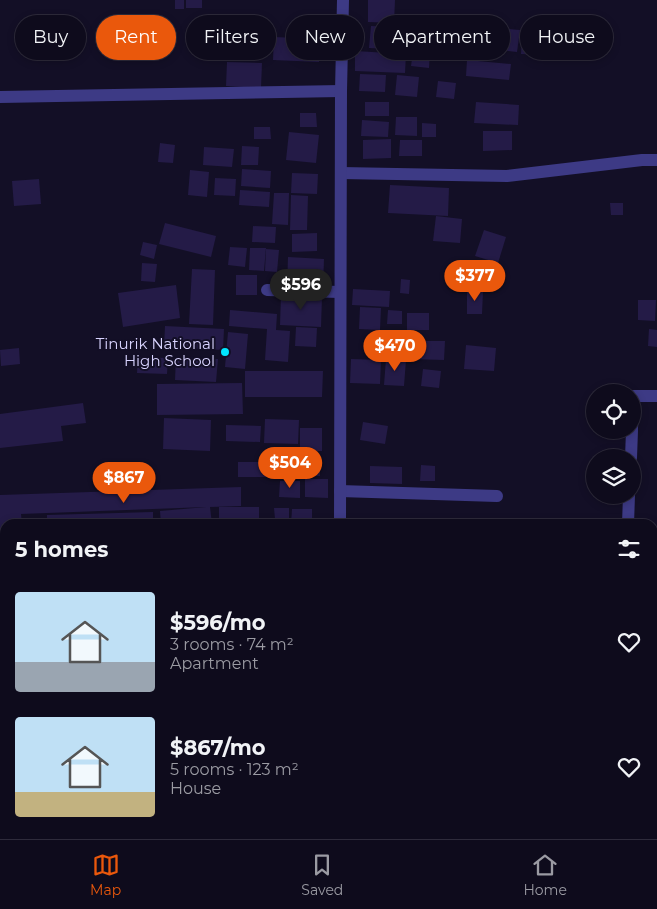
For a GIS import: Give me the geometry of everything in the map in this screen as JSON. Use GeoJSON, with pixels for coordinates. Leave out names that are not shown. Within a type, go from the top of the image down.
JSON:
{"type":"FeatureCollection","features":[{"type":"Feature","properties":{"kind":"street"},"geometry":{"type":"LineString","coordinates":[[340,519],[343,0]]}},
{"type":"Feature","properties":{"kind":"street"},"geometry":{"type":"LineString","coordinates":[[0,97],[341,91]]}},
{"type":"Feature","properties":{"kind":"street"},"geometry":{"type":"LineString","coordinates":[[341,174],[507,176],[642,160],[657,160]]}},
{"type":"Feature","properties":{"kind":"street"},"geometry":{"type":"LineString","coordinates":[[267,290],[340,292]]}},
{"type":"Feature","properties":{"kind":"street"},"geometry":{"type":"LineString","coordinates":[[641,396],[657,396]]}},
{"type":"Feature","properties":{"kind":"street"},"geometry":{"type":"LineString","coordinates":[[340,491],[497,496]]}},
{"type":"Feature","properties":{"kind":"street"},"geometry":{"type":"LineString","coordinates":[[628,519],[629,504]]}},
{"type":"Feature","properties":{"kind":"building"},"geometry":{"type":"Polygon","coordinates":[[[175,0],[184,0],[184,9],[175,9],[175,0]]]}},
{"type":"Feature","properties":{"kind":"building"},"geometry":{"type":"Polygon","coordinates":[[[186,0],[202,0],[202,8],[186,8],[186,0]]]}},
{"type":"Feature","properties":{"kind":"building"},"geometry":{"type":"Polygon","coordinates":[[[368,0],[395,0],[394,15],[374,15],[374,22],[368,22],[368,0]]]}},
{"type":"Feature","properties":{"kind":"building"},"geometry":{"type":"Polygon","coordinates":[[[371,26],[374,26],[374,48],[369,48],[371,26]]]}},
{"type":"Feature","properties":{"kind":"building"},"geometry":{"type":"Polygon","coordinates":[[[510,29],[520,30],[517,52],[510,51],[510,29]]]}},
{"type":"Feature","properties":{"kind":"building"},"geometry":{"type":"Polygon","coordinates":[[[276,37],[286,38],[286,60],[319,60],[319,62],[273,60],[276,60],[276,37]]]}},
{"type":"Feature","properties":{"kind":"building"},"geometry":{"type":"Polygon","coordinates":[[[364,52],[374,52],[374,60],[406,60],[405,73],[355,71],[355,60],[364,60],[364,52]]]}},
{"type":"Feature","properties":{"kind":"building"},"geometry":{"type":"Polygon","coordinates":[[[412,60],[430,60],[429,68],[411,66],[412,60]]]}},
{"type":"Feature","properties":{"kind":"building"},"geometry":{"type":"Polygon","coordinates":[[[467,60],[511,64],[509,80],[466,76],[467,60]]]}},
{"type":"Feature","properties":{"kind":"building"},"geometry":{"type":"Polygon","coordinates":[[[227,62],[262,63],[261,88],[226,86],[227,62]]]}},
{"type":"Feature","properties":{"kind":"building"},"geometry":{"type":"Polygon","coordinates":[[[360,74],[386,75],[385,92],[359,91],[360,74]]]}},
{"type":"Feature","properties":{"kind":"building"},"geometry":{"type":"Polygon","coordinates":[[[397,75],[419,77],[417,97],[395,95],[397,75]]]}},
{"type":"Feature","properties":{"kind":"building"},"geometry":{"type":"Polygon","coordinates":[[[438,81],[456,83],[454,99],[436,97],[438,81]]]}},
{"type":"Feature","properties":{"kind":"building"},"geometry":{"type":"Polygon","coordinates":[[[365,102],[389,102],[389,116],[365,116],[365,102]]]}},
{"type":"Feature","properties":{"kind":"building"},"geometry":{"type":"Polygon","coordinates":[[[476,102],[519,105],[518,125],[474,123],[476,102]]]}},
{"type":"Feature","properties":{"kind":"building"},"geometry":{"type":"Polygon","coordinates":[[[300,113],[316,113],[317,127],[300,127],[300,113]]]}},
{"type":"Feature","properties":{"kind":"building"},"geometry":{"type":"Polygon","coordinates":[[[396,117],[417,117],[417,136],[395,135],[396,117]]]}},
{"type":"Feature","properties":{"kind":"building"},"geometry":{"type":"Polygon","coordinates":[[[362,120],[389,122],[388,137],[361,136],[362,120]]]}},
{"type":"Feature","properties":{"kind":"building"},"geometry":{"type":"Polygon","coordinates":[[[422,123],[436,124],[436,137],[422,137],[422,123]]]}},
{"type":"Feature","properties":{"kind":"building"},"geometry":{"type":"Polygon","coordinates":[[[254,127],[270,127],[271,139],[254,139],[254,127]]]}},
{"type":"Feature","properties":{"kind":"building"},"geometry":{"type":"Polygon","coordinates":[[[483,131],[512,131],[512,150],[483,151],[483,131]]]}},
{"type":"Feature","properties":{"kind":"building"},"geometry":{"type":"Polygon","coordinates":[[[289,132],[319,135],[316,163],[286,160],[289,132]]]}},
{"type":"Feature","properties":{"kind":"building"},"geometry":{"type":"Polygon","coordinates":[[[391,139],[391,158],[363,159],[363,140],[391,139]]]}},
{"type":"Feature","properties":{"kind":"building"},"geometry":{"type":"Polygon","coordinates":[[[400,140],[422,140],[422,156],[399,156],[400,140]]]}},
{"type":"Feature","properties":{"kind":"building"},"geometry":{"type":"Polygon","coordinates":[[[160,143],[175,145],[173,163],[158,162],[160,143]]]}},
{"type":"Feature","properties":{"kind":"building"},"geometry":{"type":"Polygon","coordinates":[[[242,146],[259,147],[258,165],[241,165],[242,146]]]}},
{"type":"Feature","properties":{"kind":"building"},"geometry":{"type":"Polygon","coordinates":[[[204,147],[234,149],[232,167],[203,165],[204,147]]]}},
{"type":"Feature","properties":{"kind":"building"},"geometry":{"type":"Polygon","coordinates":[[[242,169],[271,171],[270,188],[241,186],[242,169]]]}},
{"type":"Feature","properties":{"kind":"building"},"geometry":{"type":"Polygon","coordinates":[[[190,170],[209,172],[207,197],[188,195],[190,170]]]}},
{"type":"Feature","properties":{"kind":"building"},"geometry":{"type":"Polygon","coordinates":[[[292,173],[318,174],[317,194],[291,193],[292,173]]]}},
{"type":"Feature","properties":{"kind":"building"},"geometry":{"type":"Polygon","coordinates":[[[215,178],[236,179],[235,196],[214,195],[215,178]]]}},
{"type":"Feature","properties":{"kind":"building"},"geometry":{"type":"Polygon","coordinates":[[[39,179],[41,204],[14,206],[12,181],[39,179]]]}},
{"type":"Feature","properties":{"kind":"building"},"geometry":{"type":"Polygon","coordinates":[[[390,185],[449,188],[448,216],[388,213],[390,185]]]}},
{"type":"Feature","properties":{"kind":"building"},"geometry":{"type":"Polygon","coordinates":[[[240,190],[270,192],[269,207],[239,205],[240,190]]]}},
{"type":"Feature","properties":{"kind":"building"},"geometry":{"type":"Polygon","coordinates":[[[274,193],[289,193],[288,225],[272,224],[274,193]]]}},
{"type":"Feature","properties":{"kind":"building"},"geometry":{"type":"Polygon","coordinates":[[[291,195],[308,196],[307,230],[290,230],[291,195]]]}},
{"type":"Feature","properties":{"kind":"building"},"geometry":{"type":"Polygon","coordinates":[[[610,203],[623,203],[623,215],[611,215],[610,203]]]}},
{"type":"Feature","properties":{"kind":"building"},"geometry":{"type":"Polygon","coordinates":[[[436,216],[462,219],[460,243],[433,241],[436,216]]]}},
{"type":"Feature","properties":{"kind":"building"},"geometry":{"type":"Polygon","coordinates":[[[165,223],[216,236],[211,257],[159,244],[165,223]]]}},
{"type":"Feature","properties":{"kind":"building"},"geometry":{"type":"Polygon","coordinates":[[[253,226],[276,227],[275,243],[252,242],[253,226]]]}},
{"type":"Feature","properties":{"kind":"building"},"geometry":{"type":"Polygon","coordinates":[[[484,230],[506,237],[498,263],[475,256],[484,230]]]}},
{"type":"Feature","properties":{"kind":"building"},"geometry":{"type":"Polygon","coordinates":[[[317,233],[317,251],[292,252],[292,234],[317,233]]]}},
{"type":"Feature","properties":{"kind":"building"},"geometry":{"type":"Polygon","coordinates":[[[143,242],[157,245],[154,259],[140,255],[143,242]]]}},
{"type":"Feature","properties":{"kind":"building"},"geometry":{"type":"Polygon","coordinates":[[[230,247],[247,248],[245,267],[228,265],[230,247]]]}},
{"type":"Feature","properties":{"kind":"building"},"geometry":{"type":"Polygon","coordinates":[[[250,248],[266,248],[264,271],[249,270],[250,248]]]}},
{"type":"Feature","properties":{"kind":"building"},"geometry":{"type":"Polygon","coordinates":[[[266,249],[279,250],[277,272],[265,271],[266,249]]]}},
{"type":"Feature","properties":{"kind":"building"},"geometry":{"type":"Polygon","coordinates":[[[288,257],[324,259],[323,288],[287,287],[288,257]]]}},
{"type":"Feature","properties":{"kind":"building"},"geometry":{"type":"Polygon","coordinates":[[[142,263],[157,264],[155,282],[141,281],[142,263]]]}},
{"type":"Feature","properties":{"kind":"building"},"geometry":{"type":"Polygon","coordinates":[[[192,269],[215,270],[213,325],[189,324],[192,269]]]}},
{"type":"Feature","properties":{"kind":"building"},"geometry":{"type":"Polygon","coordinates":[[[236,275],[257,275],[257,295],[236,295],[236,275]]]}},
{"type":"Feature","properties":{"kind":"building"},"geometry":{"type":"Polygon","coordinates":[[[401,279],[410,280],[409,294],[400,293],[401,279]]]}},
{"type":"Feature","properties":{"kind":"building"},"geometry":{"type":"Polygon","coordinates":[[[176,285],[180,318],[123,327],[118,293],[176,285]]]}},
{"type":"Feature","properties":{"kind":"building"},"geometry":{"type":"Polygon","coordinates":[[[353,289],[390,291],[389,307],[352,305],[353,289]]]}},
{"type":"Feature","properties":{"kind":"building"},"geometry":{"type":"Polygon","coordinates":[[[467,290],[483,291],[482,314],[467,314],[467,290]]]}},
{"type":"Feature","properties":{"kind":"building"},"geometry":{"type":"Polygon","coordinates":[[[281,295],[322,297],[321,327],[280,325],[281,295]]]}},
{"type":"Feature","properties":{"kind":"building"},"geometry":{"type":"Polygon","coordinates":[[[638,300],[656,300],[655,321],[638,320],[638,300]]]}},
{"type":"Feature","properties":{"kind":"building"},"geometry":{"type":"Polygon","coordinates":[[[360,307],[381,308],[380,330],[359,329],[360,307]]]}},
{"type":"Feature","properties":{"kind":"building"},"geometry":{"type":"Polygon","coordinates":[[[230,310],[277,314],[276,330],[290,331],[288,362],[265,360],[267,329],[229,326],[230,310]]]}},
{"type":"Feature","properties":{"kind":"building"},"geometry":{"type":"Polygon","coordinates":[[[388,310],[402,311],[402,324],[387,324],[388,310]]]}},
{"type":"Feature","properties":{"kind":"building"},"geometry":{"type":"Polygon","coordinates":[[[407,313],[429,313],[429,330],[407,330],[407,313]]]}},
{"type":"Feature","properties":{"kind":"building"},"geometry":{"type":"Polygon","coordinates":[[[165,326],[224,329],[223,350],[164,347],[165,326]]]}},
{"type":"Feature","properties":{"kind":"building"},"geometry":{"type":"Polygon","coordinates":[[[296,327],[317,328],[316,347],[295,346],[296,327]]]}},
{"type":"Feature","properties":{"kind":"building"},"geometry":{"type":"Polygon","coordinates":[[[649,329],[657,330],[657,347],[648,346],[649,329]]]}},
{"type":"Feature","properties":{"kind":"building"},"geometry":{"type":"Polygon","coordinates":[[[228,332],[248,334],[245,369],[225,367],[228,332]]]}},
{"type":"Feature","properties":{"kind":"building"},"geometry":{"type":"Polygon","coordinates":[[[376,335],[400,335],[400,354],[375,353],[376,335]]]}},
{"type":"Feature","properties":{"kind":"building"},"geometry":{"type":"Polygon","coordinates":[[[411,341],[445,341],[444,360],[411,359],[411,341]]]}},
{"type":"Feature","properties":{"kind":"building"},"geometry":{"type":"Polygon","coordinates":[[[466,345],[496,348],[494,371],[464,369],[466,345]]]}},
{"type":"Feature","properties":{"kind":"building"},"geometry":{"type":"Polygon","coordinates":[[[19,348],[20,364],[1,366],[0,350],[19,348]]]}},
{"type":"Feature","properties":{"kind":"building"},"geometry":{"type":"Polygon","coordinates":[[[138,357],[168,358],[167,374],[137,373],[138,357]]]}},
{"type":"Feature","properties":{"kind":"building"},"geometry":{"type":"Polygon","coordinates":[[[176,357],[218,359],[216,382],[175,380],[176,357]]]}},
{"type":"Feature","properties":{"kind":"building"},"geometry":{"type":"Polygon","coordinates":[[[351,359],[381,360],[380,384],[350,383],[351,359]]]}},
{"type":"Feature","properties":{"kind":"building"},"geometry":{"type":"Polygon","coordinates":[[[386,359],[406,360],[404,386],[384,385],[386,359]]]}},
{"type":"Feature","properties":{"kind":"building"},"geometry":{"type":"Polygon","coordinates":[[[423,369],[441,371],[439,388],[421,386],[423,369]]]}},
{"type":"Feature","properties":{"kind":"building"},"geometry":{"type":"Polygon","coordinates":[[[245,371],[323,371],[322,397],[245,397],[245,371]]]}},
{"type":"Feature","properties":{"kind":"building"},"geometry":{"type":"Polygon","coordinates":[[[242,383],[243,414],[157,415],[157,384],[242,383]]]}},
{"type":"Feature","properties":{"kind":"building"},"geometry":{"type":"Polygon","coordinates":[[[83,403],[86,423],[61,426],[63,441],[0,448],[0,414],[83,403]]]}},
{"type":"Feature","properties":{"kind":"building"},"geometry":{"type":"Polygon","coordinates":[[[164,418],[211,420],[210,451],[163,449],[164,418]]]}},
{"type":"Feature","properties":{"kind":"building"},"geometry":{"type":"Polygon","coordinates":[[[265,419],[299,420],[298,444],[264,443],[265,419]]]}},
{"type":"Feature","properties":{"kind":"building"},"geometry":{"type":"Polygon","coordinates":[[[363,422],[388,426],[385,444],[360,440],[363,422]]]}},
{"type":"Feature","properties":{"kind":"building"},"geometry":{"type":"Polygon","coordinates":[[[226,425],[261,426],[260,442],[226,441],[226,425]]]}},
{"type":"Feature","properties":{"kind":"building"},"geometry":{"type":"Polygon","coordinates":[[[300,428],[322,428],[322,451],[300,451],[300,428]]]}},
{"type":"Feature","properties":{"kind":"building"},"geometry":{"type":"Polygon","coordinates":[[[238,462],[277,462],[277,477],[238,477],[238,462]]]}},
{"type":"Feature","properties":{"kind":"building"},"geometry":{"type":"Polygon","coordinates":[[[296,464],[320,464],[320,476],[296,476],[296,464]]]}},
{"type":"Feature","properties":{"kind":"building"},"geometry":{"type":"Polygon","coordinates":[[[421,465],[435,466],[435,481],[420,481],[421,465]]]}},
{"type":"Feature","properties":{"kind":"building"},"geometry":{"type":"Polygon","coordinates":[[[370,466],[402,467],[402,484],[370,483],[370,466]]]}},
{"type":"Feature","properties":{"kind":"building"},"geometry":{"type":"Polygon","coordinates":[[[305,479],[328,479],[328,498],[305,497],[305,479]]]}},
{"type":"Feature","properties":{"kind":"building"},"geometry":{"type":"Polygon","coordinates":[[[280,481],[300,481],[300,498],[279,497],[280,481]]]}},
{"type":"Feature","properties":{"kind":"building"},"geometry":{"type":"Polygon","coordinates":[[[241,487],[241,506],[210,507],[211,519],[161,519],[160,511],[206,507],[21,514],[22,519],[0,519],[0,495],[241,487]]]}},
{"type":"Feature","properties":{"kind":"building"},"geometry":{"type":"Polygon","coordinates":[[[219,507],[259,507],[259,519],[219,519],[219,507]]]}},
{"type":"Feature","properties":{"kind":"building"},"geometry":{"type":"Polygon","coordinates":[[[274,508],[289,508],[289,519],[275,519],[274,508]]]}},
{"type":"Feature","properties":{"kind":"building"},"geometry":{"type":"Polygon","coordinates":[[[292,509],[312,509],[312,519],[291,519],[292,509]]]}},
{"type":"Feature","properties":{"kind":"building"},"geometry":{"type":"Polygon","coordinates":[[[153,512],[153,519],[47,519],[47,515],[153,512]]]}},
{"type":"Feature","properties":{"kind":"building"},"geometry":{"type":"Polygon","coordinates":[[[519,518],[542,518],[542,519],[519,518]]]}},
{"type":"Feature","properties":{"kind":"place","name":"Tinurik National High School"},"geometry":{"type":"Point","coordinates":[225,352]}}]}
